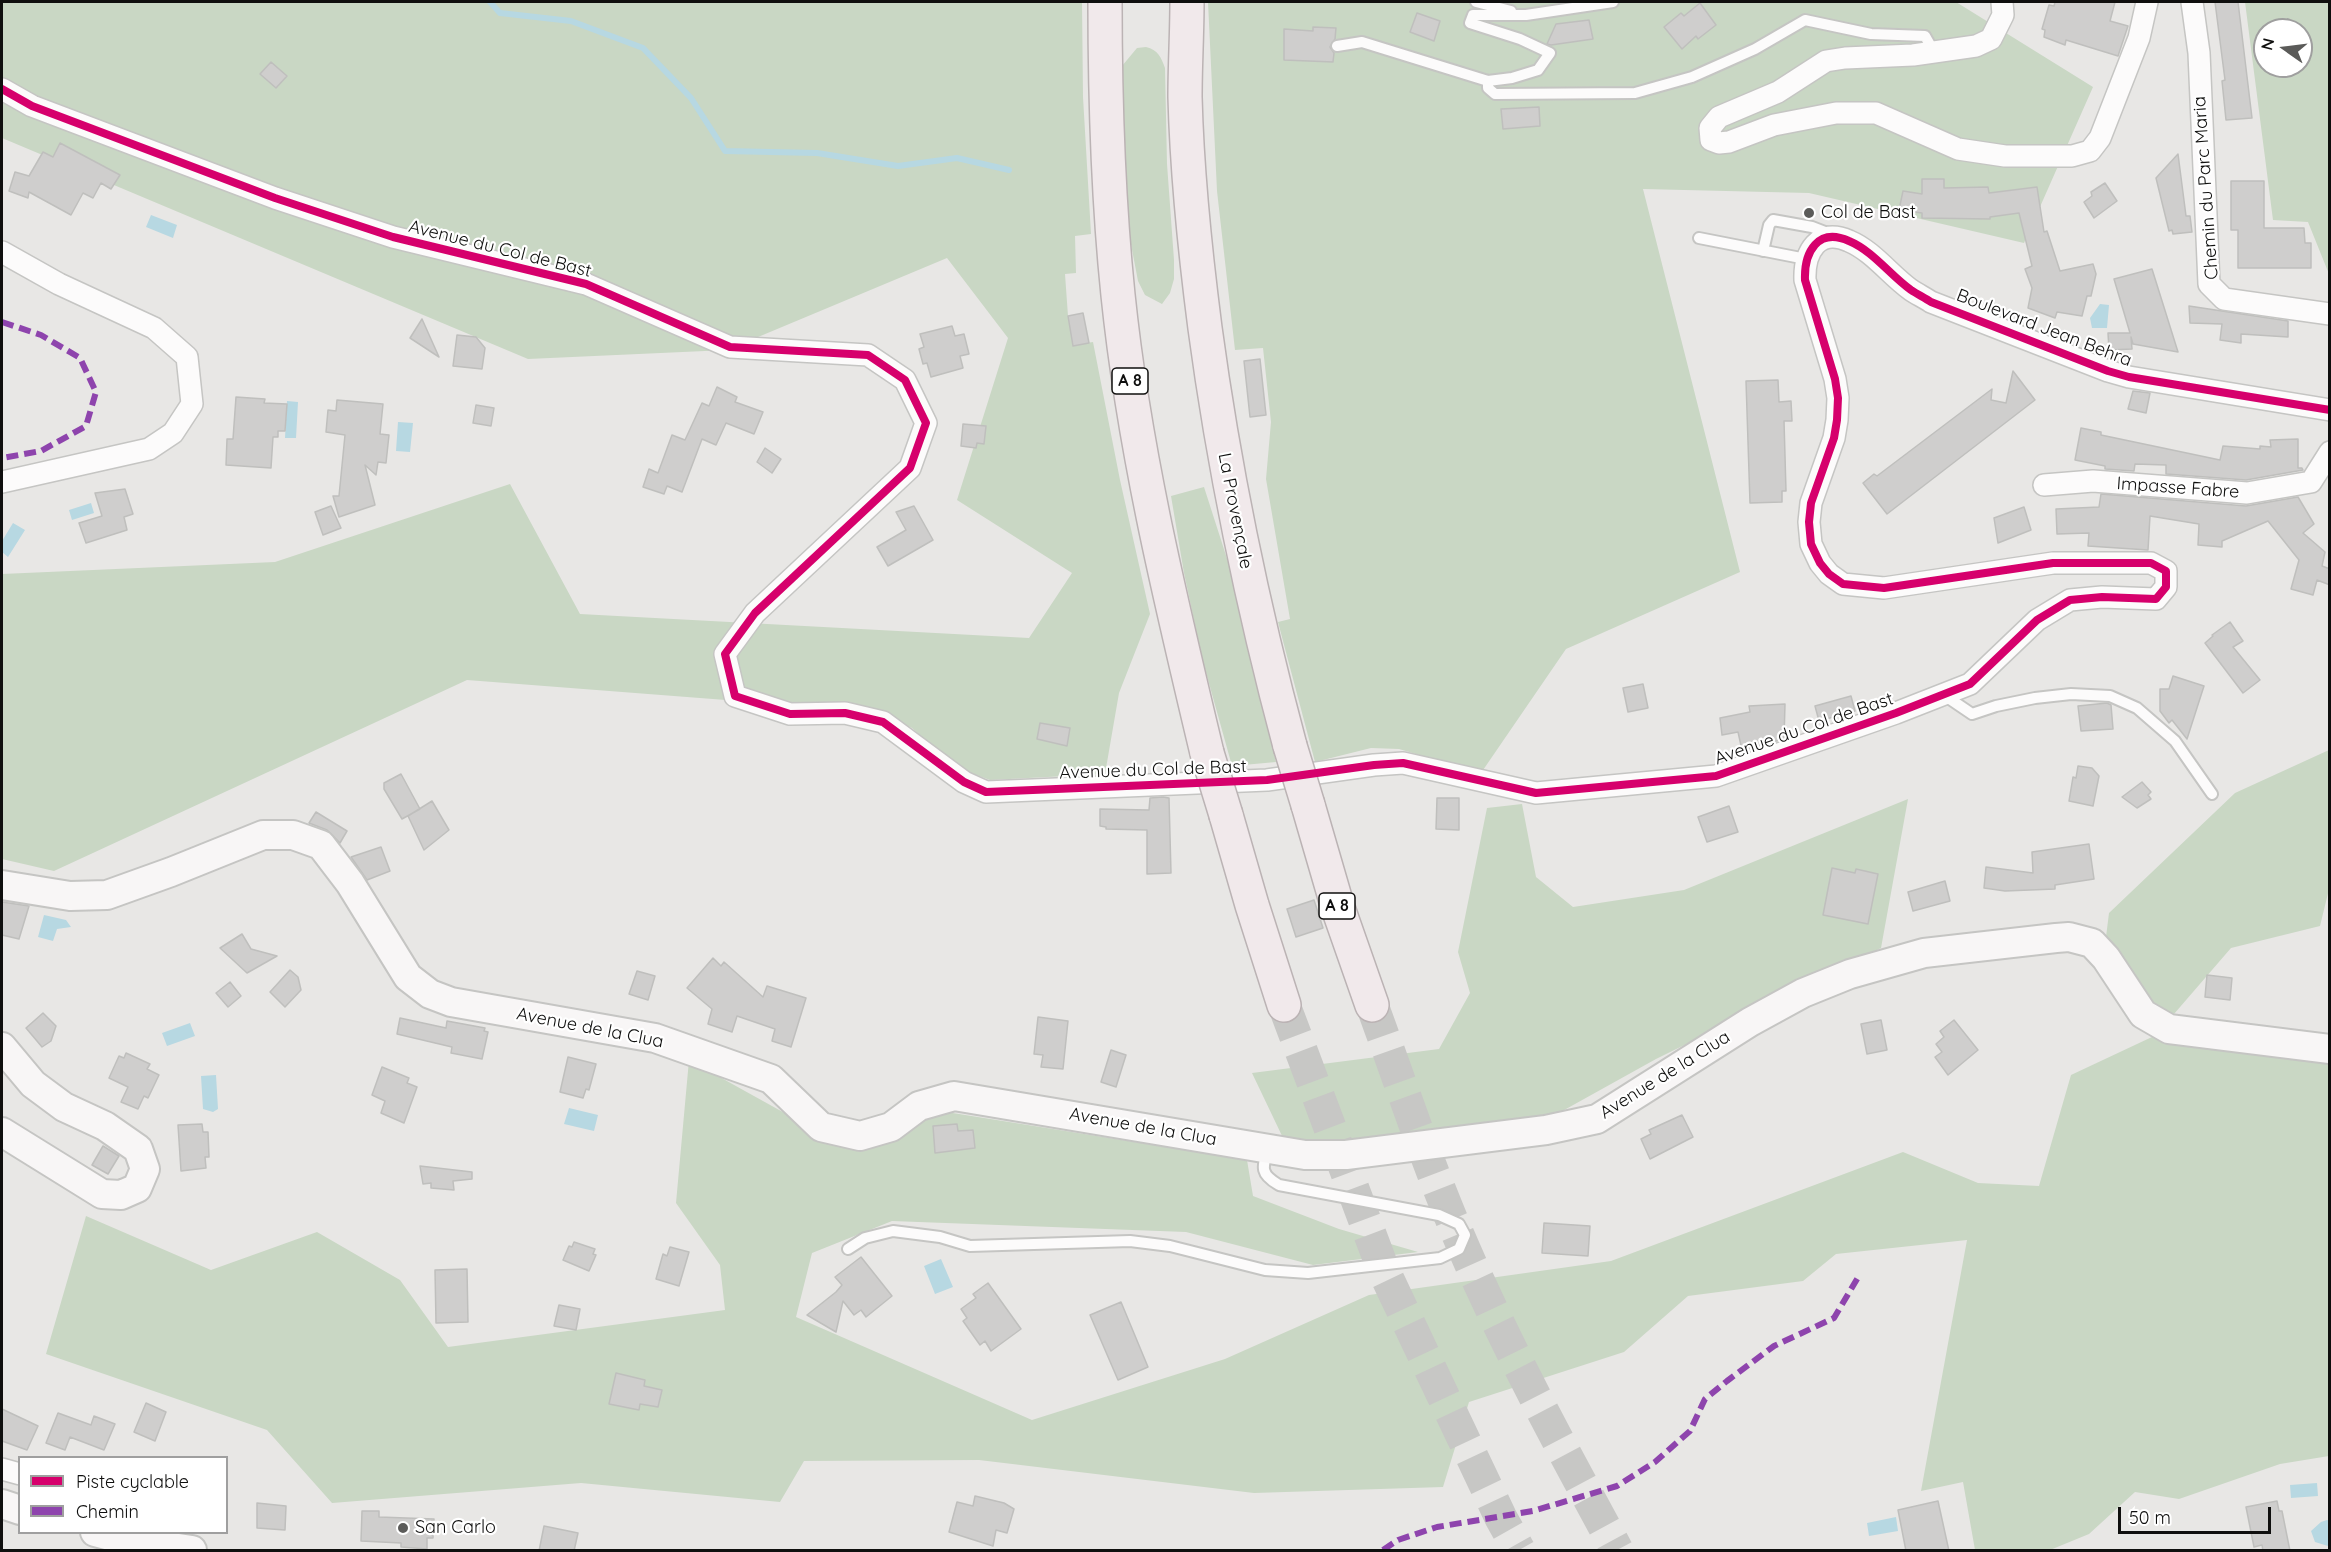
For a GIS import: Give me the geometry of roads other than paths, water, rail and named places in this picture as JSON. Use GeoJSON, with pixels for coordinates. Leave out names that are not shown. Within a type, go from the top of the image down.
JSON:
{"type":"FeatureCollection","features":[{"type":"Feature","properties":{"kind":"highway","name":"A 8"},"geometry":{"type":"LineString","coordinates":[[1105,2],[1109,194],[1118,297],[1131,393],[1152,512],[1207,753],[1284,1005]]}},
{"type":"Feature","properties":{"kind":"highway","name":"La Provençale"},"geometry":{"type":"LineString","coordinates":[[1187,2],[1185,97],[1196,256],[1211,373],[1240,540],[1266,658],[1290,746],[1338,908],[1372,1005]]}},
{"type":"Feature","properties":{"kind":"street"},"geometry":{"type":"LineString","coordinates":[[2002,2],[2002,15],[1991,39],[1976,46],[1934,52],[1845,58],[1826,62],[1778,92],[1719,117],[1710,128],[1711,140],[1719,143],[1729,142],[1774,125],[1836,114],[1876,113],[1958,149],[2005,156],[2072,156],[2090,151],[2100,138],[2139,38],[2147,2]]}},
{"type":"Feature","properties":{"kind":"street","name":"Chemin du Parc Maria"},"geometry":{"type":"LineString","coordinates":[[2192,2],[2199,53],[2209,284],[2224,300],[2330,314]]}},
{"type":"Feature","properties":{"kind":"street","name":"Avenue du Col de Bast"},"geometry":{"type":"LineString","coordinates":[[2,89],[32,106],[275,198],[393,237],[586,284],[730,347],[868,355],[905,380],[926,423],[910,468],[755,612],[725,654],[735,696],[790,714],[845,713],[882,722],[964,782],[986,792],[1267,780],[1403,763],[1536,793],[1716,776],[1970,684],[2037,620],[2070,600],[2102,597],[2156,598],[2166,587],[2166,571],[2151,563],[2053,562],[1884,588],[1843,584],[1829,574],[1820,563],[1811,544],[1809,522],[1811,503],[1834,438],[1838,398],[1835,379],[1805,280],[1806,259]]}},
{"type":"Feature","properties":{"kind":"street"},"geometry":{"type":"LineString","coordinates":[[1806,259],[1815,243],[1823,239],[1839,237]]}},
{"type":"Feature","properties":{"kind":"street","name":"Boulevard Jean Behra"},"geometry":{"type":"LineString","coordinates":[[1839,237],[1861,247],[1912,291],[1931,302],[2108,371],[2129,377],[2330,410]]}},
{"type":"Feature","properties":{"kind":"street"},"geometry":{"type":"LineString","coordinates":[[2,252],[59,284],[154,328],[187,357],[192,404],[173,433],[149,449],[2,482]]}},
{"type":"Feature","properties":{"kind":"street","name":"Impasse Fabre"},"geometry":{"type":"LineString","coordinates":[[2044,485],[2093,481],[2247,493],[2311,482],[2330,452]]}},
{"type":"Feature","properties":{"kind":"street","name":"Avenue de la Clua"},"geometry":{"type":"LineString","coordinates":[[2,885],[70,896],[107,895],[263,835],[292,835],[321,845],[350,883],[408,977],[430,994],[451,1002],[567,1021],[665,1042],[771,1079],[820,1127],[860,1136],[891,1127],[919,1106],[954,1096],[1305,1155],[1346,1155],[1546,1130],[1597,1119],[1750,1022],[1803,993],[1850,974],[1924,953],[2069,937],[2092,943],[2106,958],[2143,1014],[2169,1029],[2330,1049]]}},
{"type":"Feature","properties":{"kind":"street"},"geometry":{"type":"LineString","coordinates":[[2,1047],[33,1084],[64,1107],[105,1126],[138,1149],[145,1169],[137,1188],[122,1196],[102,1194],[2,1132]]}},
{"type":"Feature","properties":{"kind":"street"},"geometry":{"type":"LineString","coordinates":[[2,1469],[18,1473]]}},
{"type":"Feature","properties":{"kind":"street"},"geometry":{"type":"LineString","coordinates":[[99,1534],[190,1550]]}},
{"type":"Feature","properties":{"kind":"lane"},"geometry":{"type":"LineString","coordinates":[[1476,2],[1526,15]]}},
{"type":"Feature","properties":{"kind":"lane"},"geometry":{"type":"LineString","coordinates":[[1337,46],[1362,42],[1488,81],[1512,78],[1538,70],[1550,54],[1520,39],[1470,23],[1473,15],[1526,15],[1613,2]]}},
{"type":"Feature","properties":{"kind":"lane"},"geometry":{"type":"LineString","coordinates":[[1488,81],[1488,88],[1495,94],[1635,93],[1692,77],[1755,49],[1787,28],[1805,20],[1871,34],[1926,36],[1934,52]]}},
{"type":"Feature","properties":{"kind":"lane"},"geometry":{"type":"LineString","coordinates":[[1763,251],[1769,225],[1773,220],[1812,227],[1839,237]]}},
{"type":"Feature","properties":{"kind":"lane"},"geometry":{"type":"LineString","coordinates":[[1699,238],[1806,259]]}},
{"type":"Feature","properties":{"kind":"lane"},"geometry":{"type":"LineString","coordinates":[[1943,694],[1972,714],[1996,706],[2035,698],[2071,694],[2110,696],[2137,708],[2175,741],[2212,794]]}},
{"type":"Feature","properties":{"kind":"lane"},"geometry":{"type":"LineString","coordinates":[[848,1249],[865,1238],[893,1231],[940,1237],[970,1246],[1130,1241],[1170,1246],[1265,1270],[1308,1273],[1440,1258],[1459,1249],[1465,1235],[1459,1224],[1439,1215],[1279,1185],[1264,1173],[1263,1166],[1268,1148]]}},
{"type":"Feature","properties":{"kind":"water"},"geometry":{"type":"Polygon","coordinates":[[[151,215],[177,225],[173,238],[146,227],[151,215]]]}},
{"type":"Feature","properties":{"kind":"water"},"geometry":{"type":"Polygon","coordinates":[[[2100,304],[2109,305],[2107,328],[2092,328],[2090,318],[2100,304]]]}},
{"type":"Feature","properties":{"kind":"water"},"geometry":{"type":"Polygon","coordinates":[[[287,401],[298,402],[296,438],[285,438],[287,401]]]}},
{"type":"Feature","properties":{"kind":"water"},"geometry":{"type":"Polygon","coordinates":[[[398,422],[413,423],[410,452],[396,451],[398,422]]]}},
{"type":"Feature","properties":{"kind":"water"},"geometry":{"type":"Polygon","coordinates":[[[91,503],[94,513],[72,520],[69,510],[91,503]]]}},
{"type":"Feature","properties":{"kind":"water"},"geometry":{"type":"Polygon","coordinates":[[[13,523],[25,530],[8,557],[2,552],[2,541],[13,523]]]}},
{"type":"Feature","properties":{"kind":"water"},"geometry":{"type":"Polygon","coordinates":[[[44,915],[66,920],[71,927],[57,929],[53,941],[38,937],[44,915]]]}},
{"type":"Feature","properties":{"kind":"water"},"geometry":{"type":"Polygon","coordinates":[[[190,1023],[195,1036],[167,1046],[162,1033],[190,1023]]]}},
{"type":"Feature","properties":{"kind":"water"},"geometry":{"type":"Polygon","coordinates":[[[216,1075],[218,1109],[213,1112],[203,1109],[201,1076],[216,1075]]]}},
{"type":"Feature","properties":{"kind":"water"},"geometry":{"type":"Polygon","coordinates":[[[569,1108],[598,1115],[594,1131],[564,1124],[569,1108]]]}},
{"type":"Feature","properties":{"kind":"water"},"geometry":{"type":"Polygon","coordinates":[[[941,1259],[953,1287],[935,1294],[924,1266],[941,1259]]]}},
{"type":"Feature","properties":{"kind":"water"},"geometry":{"type":"Polygon","coordinates":[[[2317,1483],[2318,1496],[2291,1498],[2290,1485],[2317,1483]]]}},
{"type":"Feature","properties":{"kind":"water"},"geometry":{"type":"Polygon","coordinates":[[[1896,1517],[1898,1531],[1869,1536],[1867,1523],[1896,1517]]]}},
{"type":"Feature","properties":{"kind":"water"},"geometry":{"type":"Polygon","coordinates":[[[2327,1520],[2330,1521],[2328,1546],[2315,1542],[2311,1531],[2327,1520]]]}},
{"type":"Feature","properties":{"kind":"waterway"},"geometry":{"type":"LineString","coordinates":[[490,2],[500,13],[571,21],[643,48],[691,98],[725,151],[817,153],[898,166],[957,158],[1009,170]]}},
{"type":"Feature","properties":{"kind":"tunnel"},"geometry":{"type":"LineString","coordinates":[[1284,1005],[1383,1269],[1501,1518],[1519,1550]]}},
{"type":"Feature","properties":{"kind":"tunnel"},"geometry":{"type":"LineString","coordinates":[[1372,1005],[1430,1165],[1469,1261],[1530,1386],[1617,1550]]}},
{"type":"Feature","properties":{"kind":"place","name":"Col de Bast"},"geometry":{"type":"Point","coordinates":[1809,213]}},
{"type":"Feature","properties":{"kind":"place","name":"San Carlo"},"geometry":{"type":"Point","coordinates":[403,1528]}}]}
